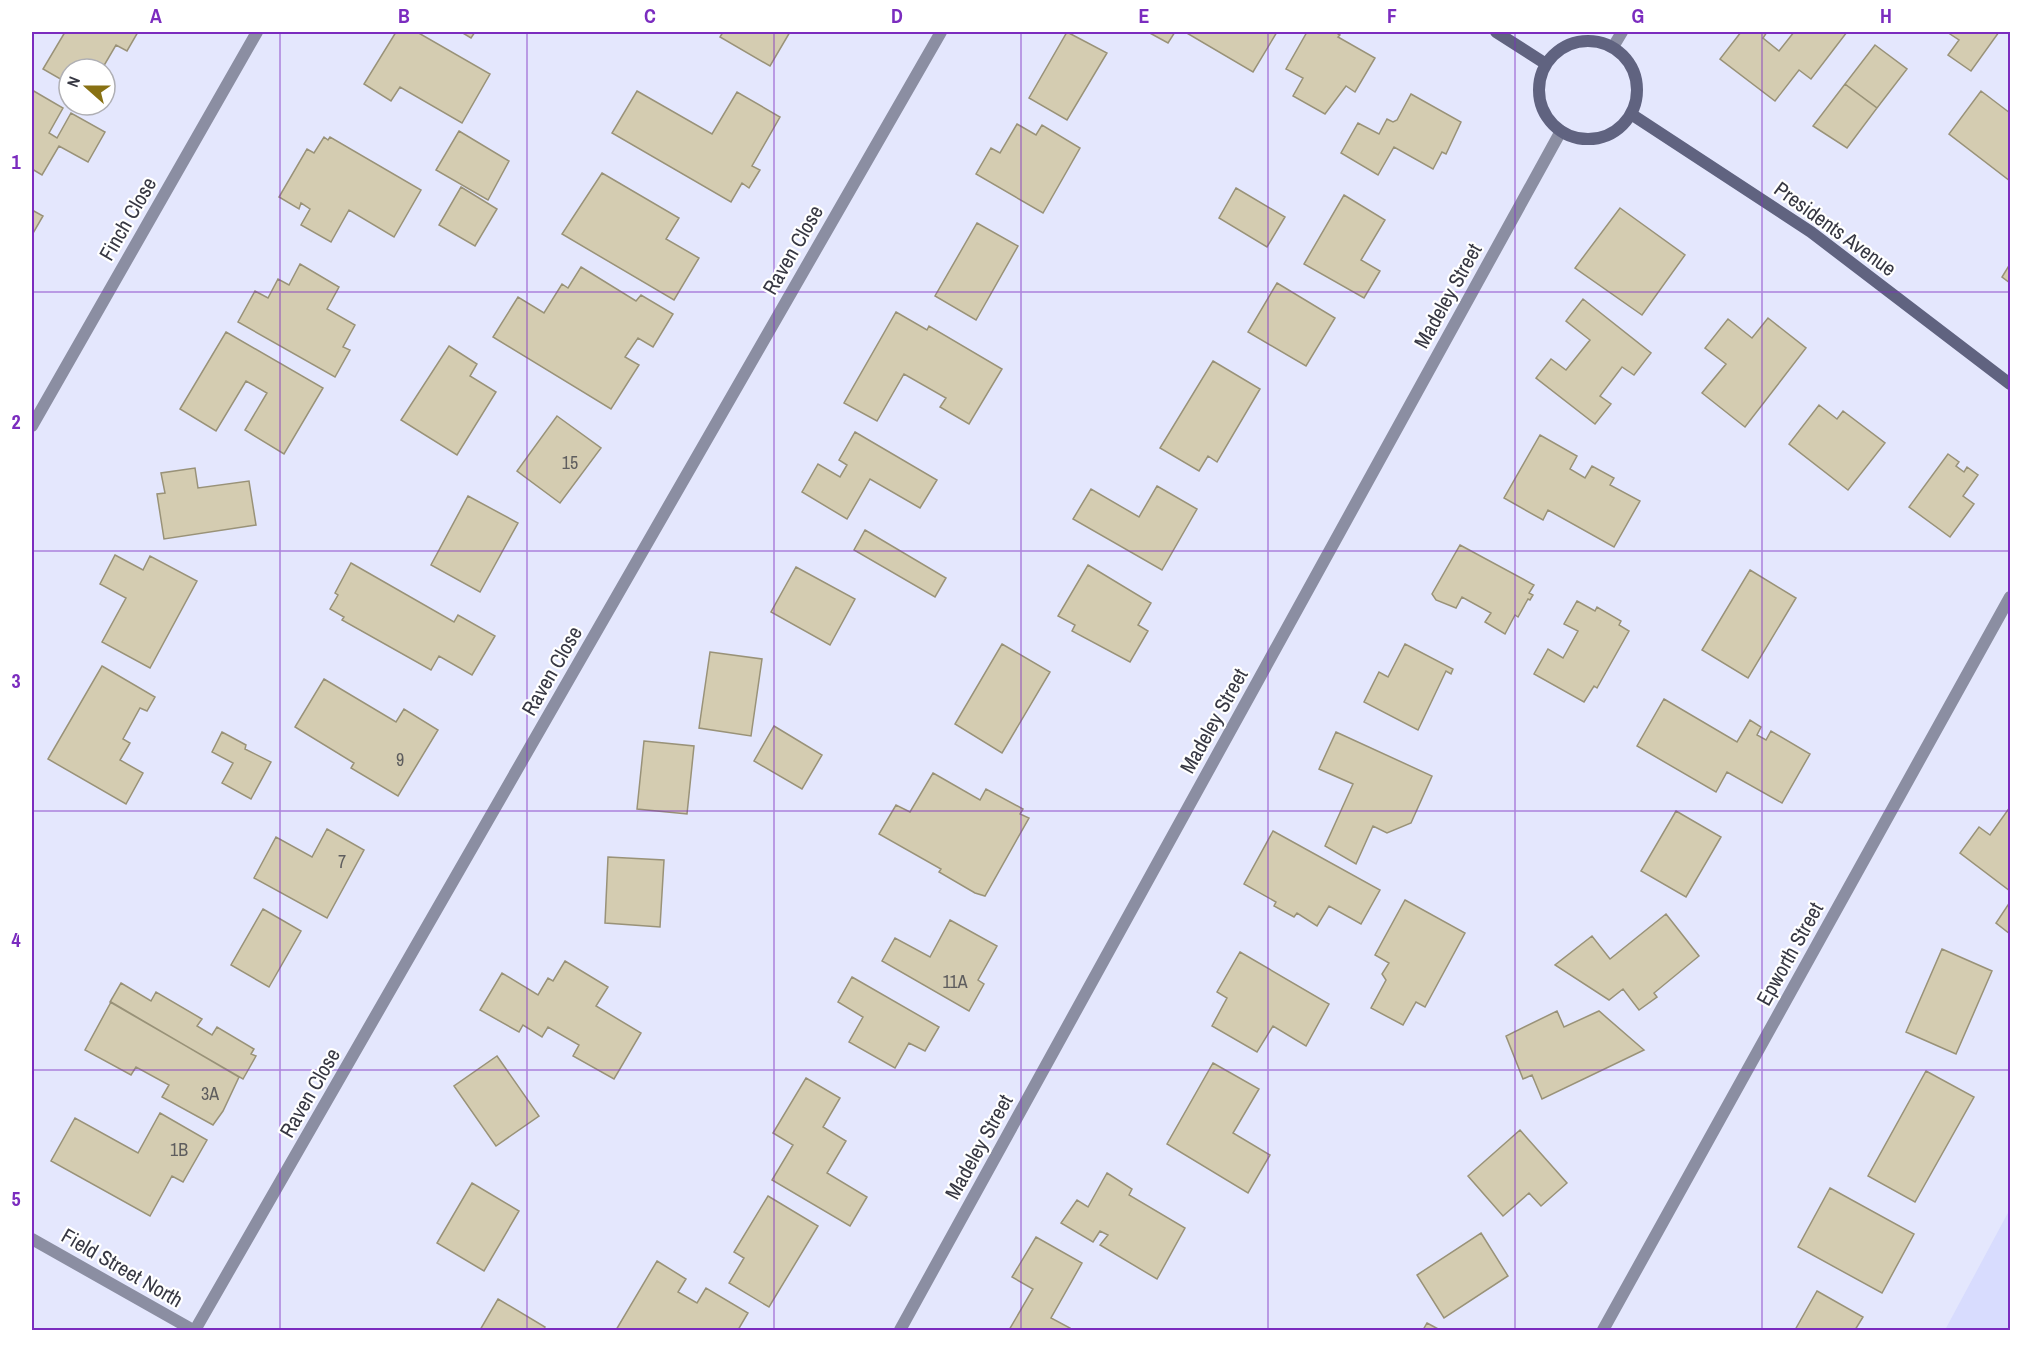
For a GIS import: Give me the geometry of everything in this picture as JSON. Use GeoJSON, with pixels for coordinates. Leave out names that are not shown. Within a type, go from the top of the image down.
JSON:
{"type":"FeatureCollection","features":[{"type":"Feature","properties":{"kind":"street","name":"Finch Close"},"geometry":{"type":"LineString","coordinates":[[32,426],[257,32]]}},
{"type":"Feature","properties":{"kind":"street","name":"Raven Close"},"geometry":{"type":"LineString","coordinates":[[194,1330],[941,32]]}},
{"type":"Feature","properties":{"kind":"street"},"geometry":{"type":"LineString","coordinates":[[1496,32],[1546,64]]}},
{"type":"Feature","properties":{"kind":"street"},"geometry":{"type":"LineString","coordinates":[[1613,47],[1622,32]]}},
{"type":"Feature","properties":{"kind":"street"},"geometry":{"type":"LineString","coordinates":[[1595,40],[1613,47],[1628,60],[1636,76],[1637,96],[1631,114],[1618,129],[1600,138],[1580,139],[1561,131],[1548,118],[1540,101],[1539,82],[1546,64],[1559,50],[1576,42],[1595,40]]}},
{"type":"Feature","properties":{"kind":"street","name":"Presidents Avenue"},"geometry":{"type":"LineString","coordinates":[[1631,114],[1811,232],[2010,384]]}},
{"type":"Feature","properties":{"kind":"street","name":"Madeley Street"},"geometry":{"type":"LineString","coordinates":[[900,1330],[1561,131]]}},
{"type":"Feature","properties":{"kind":"street","name":"Epworth Street"},"geometry":{"type":"LineString","coordinates":[[1603,1330],[2010,597]]}},
{"type":"Feature","properties":{"kind":"street","name":"Field Street North"},"geometry":{"type":"LineString","coordinates":[[32,1239],[194,1330]]}},
{"type":"Feature","properties":{"kind":"shaded area"},"geometry":{"type":"Polygon","coordinates":[[[2010,1209],[2010,1330],[1945,1330],[2010,1209]]]}},
{"type":"Feature","properties":{"kind":"building"},"geometry":{"type":"Polygon","coordinates":[[[65,32],[138,32],[127,51],[116,45],[109,57],[57,57],[57,77],[43,69],[65,32]]]}},
{"type":"Feature","properties":{"kind":"building"},"geometry":{"type":"Polygon","coordinates":[[[396,32],[417,32],[490,74],[462,123],[400,87],[391,101],[364,84],[396,32]]]}},
{"type":"Feature","properties":{"kind":"building"},"geometry":{"type":"Polygon","coordinates":[[[461,32],[475,32],[471,38],[461,32]]]}},
{"type":"Feature","properties":{"kind":"building"},"geometry":{"type":"Polygon","coordinates":[[[723,32],[790,32],[770,66],[720,37],[723,32]]]}},
{"type":"Feature","properties":{"kind":"building"},"geometry":{"type":"Polygon","coordinates":[[[1067,32],[1107,53],[1067,120],[1029,98],[1067,32]]]}},
{"type":"Feature","properties":{"kind":"building"},"geometry":{"type":"Polygon","coordinates":[[[1148,32],[1175,32],[1168,43],[1148,32]]]}},
{"type":"Feature","properties":{"kind":"building"},"geometry":{"type":"Polygon","coordinates":[[[1185,32],[1277,32],[1253,72],[1185,32]]]}},
{"type":"Feature","properties":{"kind":"building"},"geometry":{"type":"Polygon","coordinates":[[[1307,32],[1335,32],[1340,35],[1338,37],[1375,58],[1355,92],[1346,86],[1325,114],[1293,96],[1303,78],[1286,69],[1307,32]]]}},
{"type":"Feature","properties":{"kind":"building"},"geometry":{"type":"Polygon","coordinates":[[[1741,32],[1767,32],[1763,38],[1779,51],[1794,32],[1847,32],[1811,79],[1799,70],[1775,101],[1720,59],[1741,32]]]}},
{"type":"Feature","properties":{"kind":"building"},"geometry":{"type":"Polygon","coordinates":[[[1947,32],[1999,32],[1971,71],[1948,55],[1959,40],[1947,32]]]}},
{"type":"Feature","properties":{"kind":"building"},"geometry":{"type":"Polygon","coordinates":[[[1875,45],[1907,69],[1877,108],[1845,84],[1875,45]]]}},
{"type":"Feature","properties":{"kind":"building"},"geometry":{"type":"Polygon","coordinates":[[[1845,84],[1877,108],[1847,148],[1813,126],[1845,84]]]}},
{"type":"Feature","properties":{"kind":"building"},"geometry":{"type":"Polygon","coordinates":[[[32,90],[57,105],[58,117],[49,133],[57,138],[69,117],[78,117],[105,132],[88,162],[59,146],[42,175],[32,169],[32,90]]]}},
{"type":"Feature","properties":{"kind":"building"},"geometry":{"type":"Polygon","coordinates":[[[637,91],[712,134],[737,92],[780,117],[752,166],[760,170],[749,188],[742,183],[731,202],[612,133],[637,91]]]}},
{"type":"Feature","properties":{"kind":"building"},"geometry":{"type":"Polygon","coordinates":[[[1981,91],[2010,113],[2010,181],[1949,134],[1981,91]]]}},
{"type":"Feature","properties":{"kind":"building"},"geometry":{"type":"Polygon","coordinates":[[[1411,94],[1461,122],[1446,154],[1442,152],[1433,169],[1394,147],[1378,175],[1341,153],[1358,123],[1379,134],[1387,119],[1393,122],[1397,120],[1411,94]]]}},
{"type":"Feature","properties":{"kind":"building"},"geometry":{"type":"Polygon","coordinates":[[[1017,124],[1036,135],[1042,125],[1080,148],[1043,213],[976,174],[991,148],[1000,153],[1017,124]]]}},
{"type":"Feature","properties":{"kind":"building"},"geometry":{"type":"Polygon","coordinates":[[[459,131],[509,161],[488,200],[436,170],[459,131]]]}},
{"type":"Feature","properties":{"kind":"building"},"geometry":{"type":"Polygon","coordinates":[[[324,137],[328,140],[330,137],[421,190],[394,237],[349,210],[331,242],[301,225],[310,209],[301,203],[299,209],[279,197],[307,149],[314,153],[324,137]]]}},
{"type":"Feature","properties":{"kind":"building"},"geometry":{"type":"Polygon","coordinates":[[[602,173],[679,218],[666,239],[699,258],[674,300],[562,234],[602,173]]]}},
{"type":"Feature","properties":{"kind":"building"},"geometry":{"type":"Polygon","coordinates":[[[461,187],[497,209],[475,246],[439,225],[461,187]]]}},
{"type":"Feature","properties":{"kind":"building"},"geometry":{"type":"Polygon","coordinates":[[[1236,188],[1285,217],[1267,247],[1219,218],[1236,188]]]}},
{"type":"Feature","properties":{"kind":"building"},"geometry":{"type":"Polygon","coordinates":[[[1344,195],[1385,220],[1361,260],[1380,271],[1364,298],[1304,264],[1344,195]]]}},
{"type":"Feature","properties":{"kind":"building"},"geometry":{"type":"Polygon","coordinates":[[[1620,208],[1685,255],[1642,315],[1575,268],[1620,208]]]}},
{"type":"Feature","properties":{"kind":"building"},"geometry":{"type":"Polygon","coordinates":[[[32,210],[43,216],[32,235],[32,210]]]}},
{"type":"Feature","properties":{"kind":"building"},"geometry":{"type":"Polygon","coordinates":[[[977,223],[1018,246],[976,320],[935,296],[977,223]]]}},
{"type":"Feature","properties":{"kind":"building"},"geometry":{"type":"Polygon","coordinates":[[[300,264],[339,287],[327,309],[355,325],[343,347],[350,350],[335,377],[238,322],[255,291],[268,298],[278,279],[289,285],[300,264]]]}},
{"type":"Feature","properties":{"kind":"building"},"geometry":{"type":"Polygon","coordinates":[[[2010,264],[2010,283],[2002,277],[2010,264]]]}},
{"type":"Feature","properties":{"kind":"building"},"geometry":{"type":"Polygon","coordinates":[[[581,267],[636,301],[641,295],[673,314],[653,347],[638,338],[625,357],[639,365],[611,409],[493,337],[518,297],[544,313],[562,284],[568,288],[581,267]]]}},
{"type":"Feature","properties":{"kind":"building"},"geometry":{"type":"Polygon","coordinates":[[[1277,283],[1335,318],[1306,366],[1248,332],[1277,283]]]}},
{"type":"Feature","properties":{"kind":"building"},"geometry":{"type":"Polygon","coordinates":[[[1583,299],[1651,353],[1634,375],[1622,367],[1600,396],[1611,404],[1595,424],[1536,378],[1551,359],[1566,370],[1590,340],[1566,321],[1583,299]]]}},
{"type":"Feature","properties":{"kind":"building"},"geometry":{"type":"Polygon","coordinates":[[[896,312],[927,330],[929,326],[1002,369],[969,424],[940,407],[946,398],[904,374],[877,421],[844,403],[896,312]]]}},
{"type":"Feature","properties":{"kind":"building"},"geometry":{"type":"Polygon","coordinates":[[[1768,318],[1806,348],[1745,427],[1702,393],[1726,364],[1705,348],[1728,319],[1752,338],[1768,318]]]}},
{"type":"Feature","properties":{"kind":"building"},"geometry":{"type":"Polygon","coordinates":[[[226,332],[323,388],[284,454],[245,430],[267,393],[246,381],[216,431],[180,409],[226,332]]]}},
{"type":"Feature","properties":{"kind":"building"},"geometry":{"type":"Polygon","coordinates":[[[449,346],[477,364],[470,376],[496,392],[457,455],[401,420],[449,346]]]}},
{"type":"Feature","properties":{"kind":"building"},"geometry":{"type":"Polygon","coordinates":[[[1213,361],[1260,389],[1217,462],[1208,456],[1199,471],[1160,448],[1213,361]]]}},
{"type":"Feature","properties":{"kind":"building"},"geometry":{"type":"Polygon","coordinates":[[[1819,405],[1837,419],[1843,411],[1885,443],[1848,490],[1789,444],[1819,405]]]}},
{"type":"Feature","properties":{"kind":"building"},"geometry":{"type":"Polygon","coordinates":[[[557,416],[601,448],[560,503],[517,471],[557,416]]]}},
{"type":"Feature","properties":{"kind":"building"},"geometry":{"type":"Polygon","coordinates":[[[855,432],[937,480],[920,508],[870,479],[847,519],[802,492],[818,464],[840,477],[847,465],[839,460],[855,432]]]}},
{"type":"Feature","properties":{"kind":"building"},"geometry":{"type":"Polygon","coordinates":[[[1540,435],[1577,456],[1570,469],[1585,478],[1592,466],[1614,478],[1610,485],[1640,501],[1614,547],[1548,510],[1543,520],[1504,498],[1540,435]]]}},
{"type":"Feature","properties":{"kind":"building"},"geometry":{"type":"Polygon","coordinates":[[[1948,454],[1959,462],[1956,466],[1964,472],[1967,467],[1978,475],[1963,496],[1974,504],[1950,537],[1909,507],[1948,454]]]}},
{"type":"Feature","properties":{"kind":"building"},"geometry":{"type":"Polygon","coordinates":[[[195,468],[198,488],[249,481],[256,525],[164,539],[157,494],[165,493],[161,473],[195,468]]]}},
{"type":"Feature","properties":{"kind":"building"},"geometry":{"type":"Polygon","coordinates":[[[1157,486],[1197,509],[1162,570],[1073,519],[1091,489],[1139,517],[1157,486]]]}},
{"type":"Feature","properties":{"kind":"building"},"geometry":{"type":"Polygon","coordinates":[[[468,496],[518,523],[480,592],[431,565],[468,496]]]}},
{"type":"Feature","properties":{"kind":"building"},"geometry":{"type":"Polygon","coordinates":[[[865,530],[946,578],[935,597],[854,550],[865,530]]]}},
{"type":"Feature","properties":{"kind":"building"},"geometry":{"type":"Polygon","coordinates":[[[1460,545],[1534,585],[1529,593],[1533,595],[1530,600],[1528,599],[1518,617],[1515,615],[1505,634],[1485,622],[1491,613],[1462,597],[1456,608],[1436,600],[1432,594],[1460,545]]]}},
{"type":"Feature","properties":{"kind":"building"},"geometry":{"type":"Polygon","coordinates":[[[115,555],[143,570],[150,556],[197,581],[150,668],[102,642],[126,598],[100,584],[115,555]]]}},
{"type":"Feature","properties":{"kind":"building"},"geometry":{"type":"Polygon","coordinates":[[[351,563],[454,622],[458,615],[495,636],[472,675],[439,656],[431,670],[342,620],[344,617],[330,609],[338,595],[335,593],[351,563]]]}},
{"type":"Feature","properties":{"kind":"building"},"geometry":{"type":"Polygon","coordinates":[[[1088,565],[1151,603],[1138,625],[1148,631],[1130,662],[1072,631],[1075,625],[1058,616],[1088,565]]]}},
{"type":"Feature","properties":{"kind":"building"},"geometry":{"type":"Polygon","coordinates":[[[796,567],[855,599],[830,645],[771,612],[796,567]]]}},
{"type":"Feature","properties":{"kind":"building"},"geometry":{"type":"Polygon","coordinates":[[[1750,570],[1796,598],[1748,678],[1702,650],[1750,570]]]}},
{"type":"Feature","properties":{"kind":"building"},"geometry":{"type":"Polygon","coordinates":[[[1577,601],[1595,611],[1597,607],[1621,621],[1619,625],[1629,631],[1597,688],[1594,686],[1584,702],[1534,674],[1548,649],[1563,658],[1578,631],[1564,624],[1577,601]]]}},
{"type":"Feature","properties":{"kind":"building"},"geometry":{"type":"Polygon","coordinates":[[[1002,644],[1050,672],[1002,753],[955,724],[1002,644]]]}},
{"type":"Feature","properties":{"kind":"building"},"geometry":{"type":"Polygon","coordinates":[[[1405,644],[1453,669],[1451,674],[1446,671],[1418,730],[1364,702],[1379,672],[1388,677],[1405,644]]]}},
{"type":"Feature","properties":{"kind":"building"},"geometry":{"type":"Polygon","coordinates":[[[710,652],[762,659],[751,736],[699,728],[710,652]]]}},
{"type":"Feature","properties":{"kind":"building"},"geometry":{"type":"Polygon","coordinates":[[[102,666],[155,697],[147,711],[140,708],[123,739],[130,743],[120,760],[143,773],[126,804],[48,759],[102,666]]]}},
{"type":"Feature","properties":{"kind":"building"},"geometry":{"type":"Polygon","coordinates":[[[324,679],[396,722],[404,709],[438,730],[398,796],[351,768],[354,763],[295,727],[324,679]]]}},
{"type":"Feature","properties":{"kind":"building"},"geometry":{"type":"Polygon","coordinates":[[[1664,699],[1737,742],[1750,720],[1761,727],[1757,735],[1766,740],[1771,731],[1810,754],[1782,803],[1727,772],[1716,792],[1637,746],[1664,699]]]}},
{"type":"Feature","properties":{"kind":"building"},"geometry":{"type":"Polygon","coordinates":[[[774,726],[822,755],[802,789],[754,761],[774,726]]]}},
{"type":"Feature","properties":{"kind":"building"},"geometry":{"type":"Polygon","coordinates":[[[222,732],[246,745],[245,749],[271,762],[251,799],[222,783],[233,763],[212,752],[222,732]]]}},
{"type":"Feature","properties":{"kind":"building"},"geometry":{"type":"Polygon","coordinates":[[[1336,732],[1432,776],[1411,823],[1387,833],[1373,826],[1356,864],[1325,846],[1353,784],[1319,769],[1336,732]]]}},
{"type":"Feature","properties":{"kind":"building"},"geometry":{"type":"Polygon","coordinates":[[[644,741],[694,746],[687,814],[637,809],[644,741]]]}},
{"type":"Feature","properties":{"kind":"building"},"geometry":{"type":"Polygon","coordinates":[[[933,773],[980,800],[986,789],[1023,809],[1020,814],[1029,818],[985,896],[975,893],[939,872],[941,869],[879,834],[896,805],[910,812],[933,773]]]}},
{"type":"Feature","properties":{"kind":"building"},"geometry":{"type":"Polygon","coordinates":[[[2010,807],[2010,891],[1960,853],[1979,827],[1990,835],[2010,807]]]}},
{"type":"Feature","properties":{"kind":"building"},"geometry":{"type":"Polygon","coordinates":[[[1676,811],[1721,837],[1686,897],[1641,871],[1676,811]]]}},
{"type":"Feature","properties":{"kind":"building"},"geometry":{"type":"Polygon","coordinates":[[[327,829],[364,850],[327,918],[254,878],[276,837],[312,857],[327,829]]]}},
{"type":"Feature","properties":{"kind":"building"},"geometry":{"type":"Polygon","coordinates":[[[1273,831],[1380,890],[1361,924],[1329,906],[1317,926],[1297,913],[1294,917],[1274,906],[1276,902],[1244,884],[1273,831]]]}},
{"type":"Feature","properties":{"kind":"building"},"geometry":{"type":"Polygon","coordinates":[[[608,857],[664,860],[660,927],[605,923],[608,857]]]}},
{"type":"Feature","properties":{"kind":"building"},"geometry":{"type":"Polygon","coordinates":[[[1405,900],[1465,933],[1425,1007],[1416,1002],[1403,1025],[1371,1008],[1386,980],[1382,974],[1389,963],[1375,955],[1405,900]]]}},
{"type":"Feature","properties":{"kind":"building"},"geometry":{"type":"Polygon","coordinates":[[[2010,902],[2010,934],[1996,923],[2010,902]]]}},
{"type":"Feature","properties":{"kind":"building"},"geometry":{"type":"Polygon","coordinates":[[[263,909],[301,931],[269,987],[231,965],[263,909]]]}},
{"type":"Feature","properties":{"kind":"building"},"geometry":{"type":"Polygon","coordinates":[[[1666,914],[1699,956],[1654,993],[1657,997],[1639,1010],[1623,989],[1609,1000],[1555,965],[1592,936],[1610,959],[1666,914]]]}},
{"type":"Feature","properties":{"kind":"building"},"geometry":{"type":"Polygon","coordinates":[[[950,920],[997,946],[978,980],[984,984],[969,1011],[882,961],[895,938],[930,957],[950,920]]]}},
{"type":"Feature","properties":{"kind":"building"},"geometry":{"type":"Polygon","coordinates":[[[1942,949],[1992,971],[1956,1054],[1906,1032],[1942,949]]]}},
{"type":"Feature","properties":{"kind":"building"},"geometry":{"type":"Polygon","coordinates":[[[1240,952],[1329,1004],[1306,1046],[1273,1026],[1257,1052],[1212,1026],[1227,998],[1217,992],[1240,952]]]}},
{"type":"Feature","properties":{"kind":"building"},"geometry":{"type":"Polygon","coordinates":[[[565,961],[608,987],[596,1006],[641,1033],[614,1079],[573,1056],[579,1045],[548,1027],[542,1037],[523,1025],[519,1032],[480,1010],[502,973],[538,995],[548,978],[553,981],[565,961]]]}},
{"type":"Feature","properties":{"kind":"building"},"geometry":{"type":"Polygon","coordinates":[[[852,977],[939,1027],[925,1051],[909,1043],[895,1068],[849,1042],[863,1017],[838,1002],[852,977]]]}},
{"type":"Feature","properties":{"kind":"building"},"geometry":{"type":"Polygon","coordinates":[[[121,983],[151,1001],[156,992],[202,1019],[197,1026],[212,1035],[217,1027],[254,1049],[251,1054],[256,1056],[243,1079],[110,1002],[121,983]]]}},
{"type":"Feature","properties":{"kind":"building"},"geometry":{"type":"Polygon","coordinates":[[[111,1002],[239,1077],[223,1111],[213,1125],[162,1097],[169,1085],[136,1067],[131,1075],[85,1050],[111,1002]]]}},
{"type":"Feature","properties":{"kind":"building"},"geometry":{"type":"Polygon","coordinates":[[[1557,1011],[1564,1027],[1599,1011],[1644,1050],[1542,1099],[1532,1075],[1523,1079],[1506,1036],[1557,1011]]]}},
{"type":"Feature","properties":{"kind":"building"},"geometry":{"type":"Polygon","coordinates":[[[497,1056],[539,1116],[496,1146],[454,1086],[497,1056]]]}},
{"type":"Feature","properties":{"kind":"building"},"geometry":{"type":"Polygon","coordinates":[[[1213,1063],[1259,1089],[1233,1133],[1270,1155],[1248,1193],[1167,1144],[1213,1063]]]}},
{"type":"Feature","properties":{"kind":"building"},"geometry":{"type":"Polygon","coordinates":[[[1926,1071],[1974,1097],[1915,1202],[1868,1176],[1926,1071]]]}},
{"type":"Feature","properties":{"kind":"building"},"geometry":{"type":"Polygon","coordinates":[[[806,1078],[840,1098],[823,1127],[846,1141],[827,1173],[867,1197],[850,1226],[772,1180],[793,1145],[773,1133],[806,1078]]]}},
{"type":"Feature","properties":{"kind":"building"},"geometry":{"type":"Polygon","coordinates":[[[160,1113],[207,1140],[183,1182],[172,1176],[150,1216],[51,1161],[75,1118],[138,1153],[160,1113]]]}},
{"type":"Feature","properties":{"kind":"building"},"geometry":{"type":"Polygon","coordinates":[[[1520,1130],[1567,1183],[1541,1206],[1529,1193],[1503,1216],[1468,1176],[1520,1130]]]}},
{"type":"Feature","properties":{"kind":"building"},"geometry":{"type":"Polygon","coordinates":[[[1107,1173],[1132,1189],[1129,1195],[1185,1228],[1157,1279],[1100,1245],[1108,1235],[1100,1231],[1093,1242],[1061,1223],[1077,1200],[1088,1207],[1107,1173]]]}},
{"type":"Feature","properties":{"kind":"building"},"geometry":{"type":"Polygon","coordinates":[[[472,1183],[519,1211],[484,1271],[437,1243],[472,1183]]]}},
{"type":"Feature","properties":{"kind":"building"},"geometry":{"type":"Polygon","coordinates":[[[1830,1188],[1914,1234],[1882,1293],[1798,1247],[1830,1188]]]}},
{"type":"Feature","properties":{"kind":"building"},"geometry":{"type":"Polygon","coordinates":[[[768,1196],[818,1226],[769,1307],[729,1283],[744,1258],[734,1252],[768,1196]]]}},
{"type":"Feature","properties":{"kind":"building"},"geometry":{"type":"Polygon","coordinates":[[[1481,1233],[1508,1276],[1444,1318],[1417,1275],[1481,1233]]]}},
{"type":"Feature","properties":{"kind":"building"},"geometry":{"type":"Polygon","coordinates":[[[1036,1237],[1082,1263],[1051,1318],[1070,1328],[1069,1330],[1009,1330],[1033,1289],[1012,1277],[1036,1237]]]}},
{"type":"Feature","properties":{"kind":"building"},"geometry":{"type":"Polygon","coordinates":[[[657,1261],[686,1279],[678,1292],[697,1303],[706,1288],[748,1313],[738,1330],[616,1330],[657,1261]]]}},
{"type":"Feature","properties":{"kind":"building"},"geometry":{"type":"Polygon","coordinates":[[[1817,1291],[1863,1317],[1855,1330],[1795,1330],[1817,1291]]]}},
{"type":"Feature","properties":{"kind":"building"},"geometry":{"type":"Polygon","coordinates":[[[498,1299],[545,1327],[543,1330],[480,1330],[498,1299]]]}},
{"type":"Feature","properties":{"kind":"building"},"geometry":{"type":"Polygon","coordinates":[[[1427,1323],[1440,1330],[1423,1330],[1427,1323]]]}}]}
